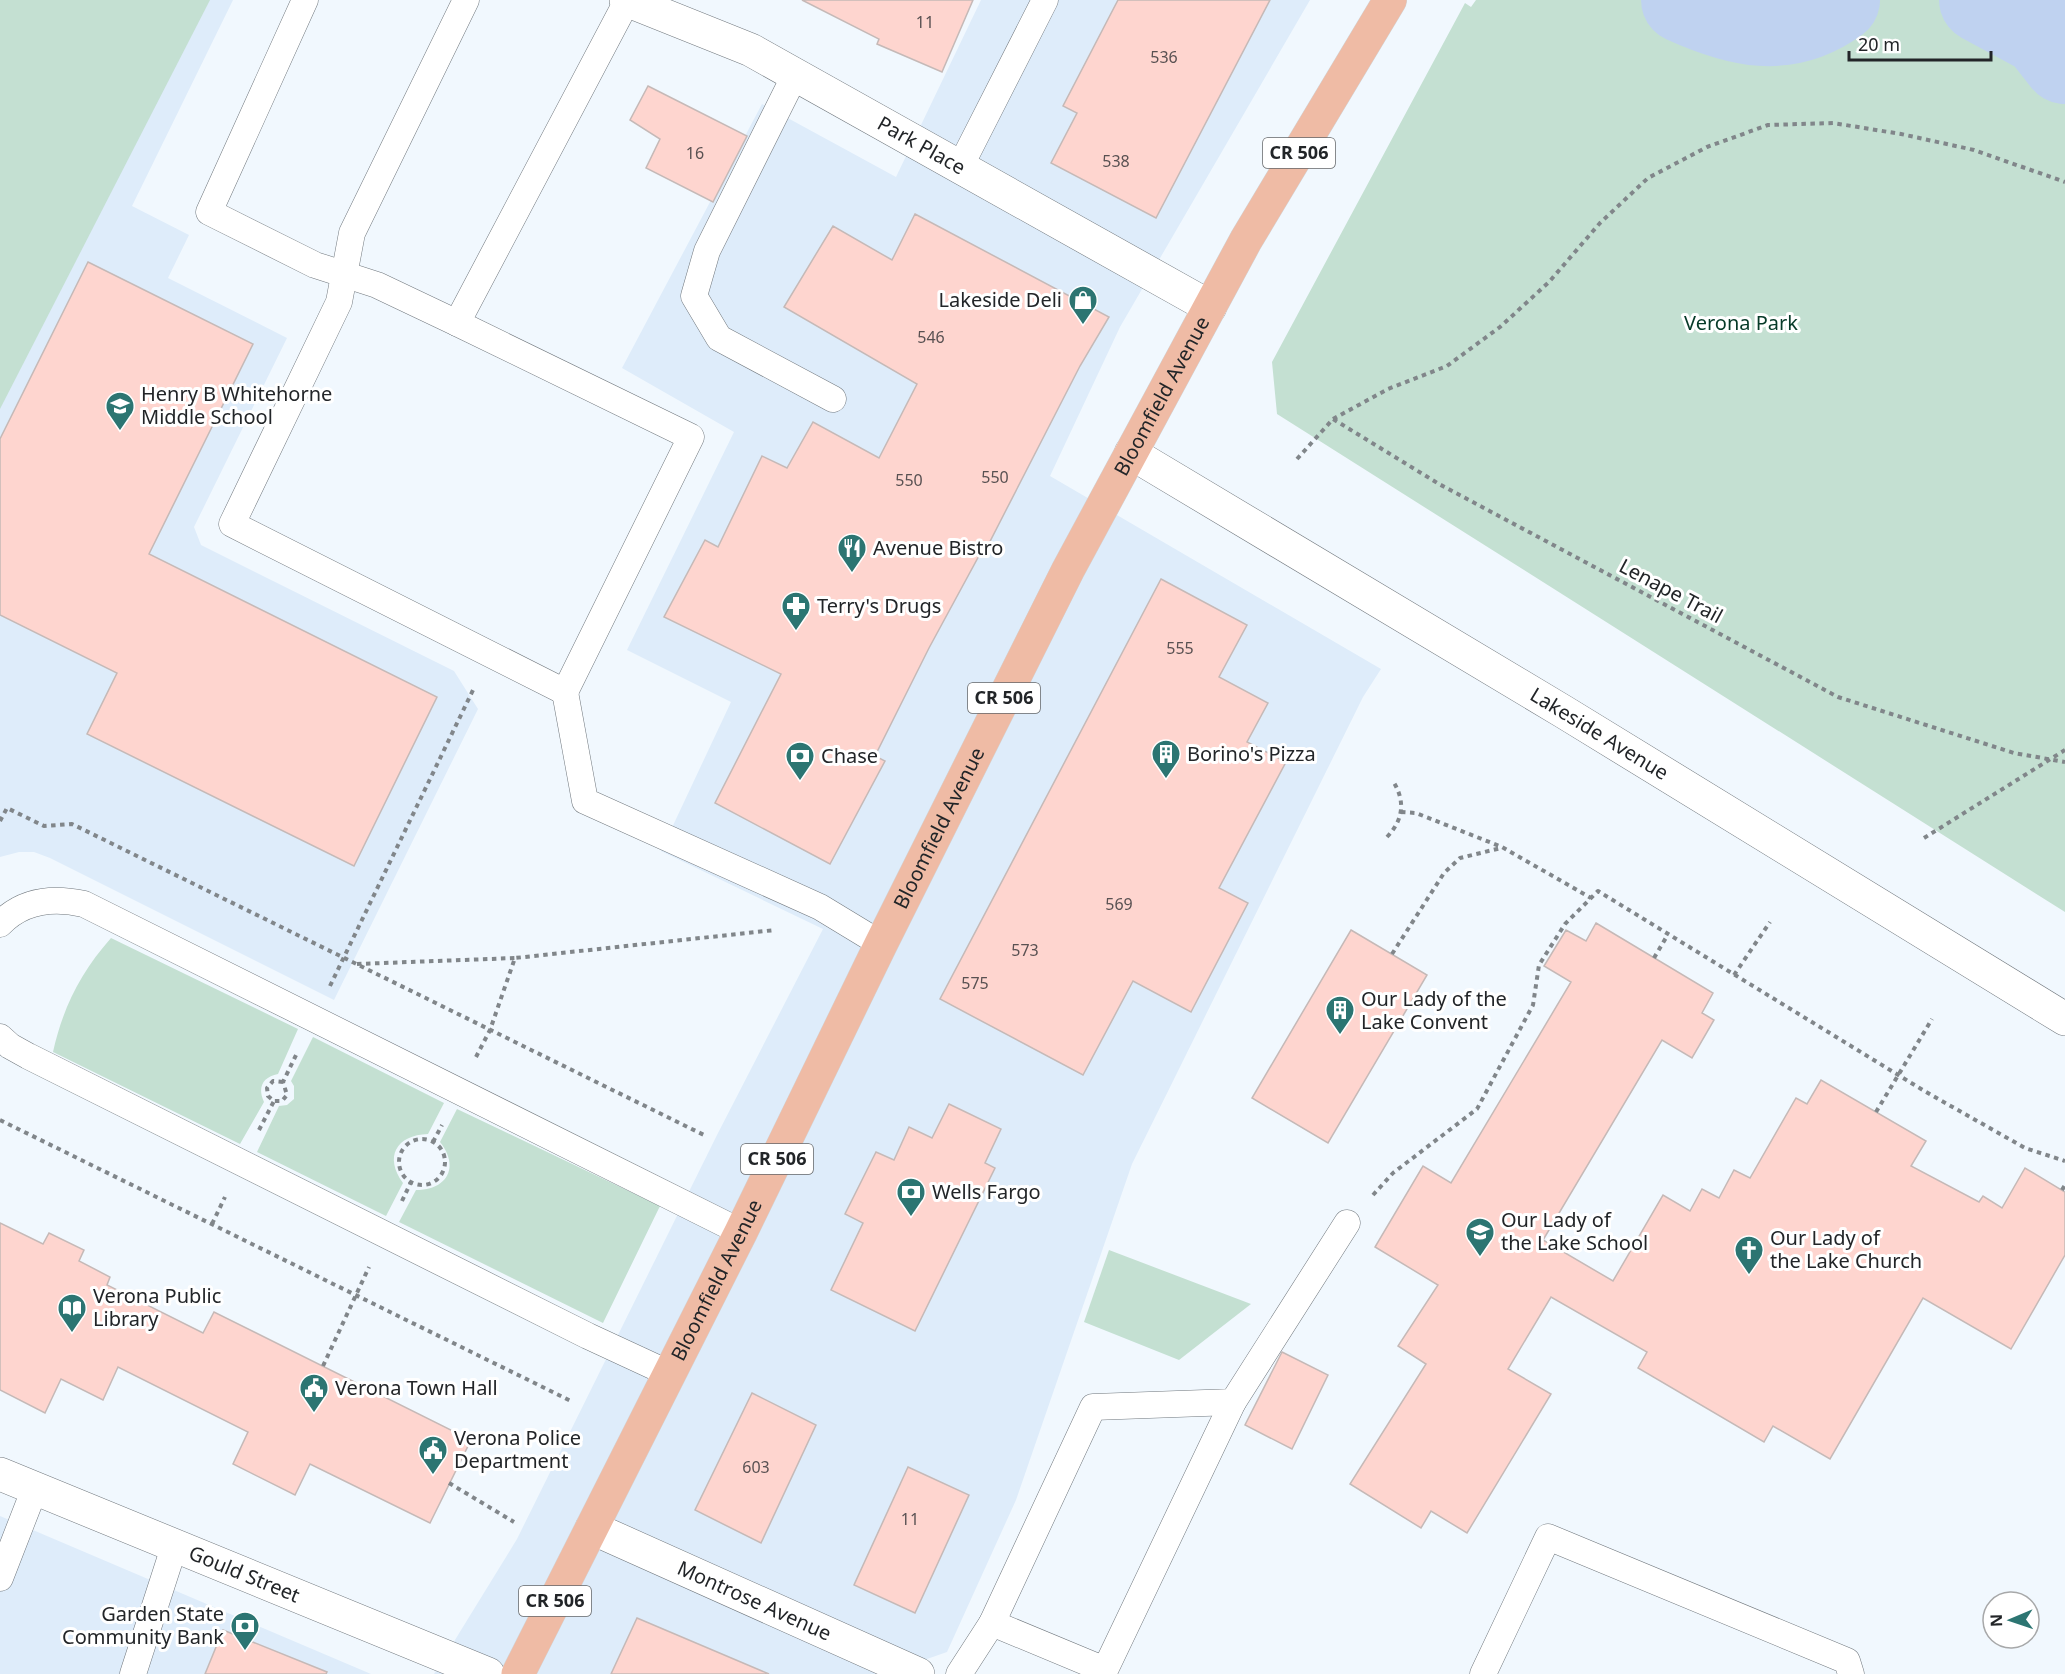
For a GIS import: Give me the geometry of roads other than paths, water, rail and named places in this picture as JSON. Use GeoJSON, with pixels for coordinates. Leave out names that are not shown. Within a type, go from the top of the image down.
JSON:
{"type":"FeatureCollection","features":[{"type":"Feature","properties":{"kind":"main road","name":"Bloomfield Avenue"},"geometry":{"type":"LineString","coordinates":[[519,1674],[741,1232],[881,944],[1068,570],[1246,240],[1390,0]]}},
{"type":"Feature","properties":{"kind":"street","name":"Park Place"},"geometry":{"type":"LineString","coordinates":[[626,0],[751,51],[1210,307]]}},
{"type":"Feature","properties":{"kind":"street","name":"Lakeside Avenue"},"geometry":{"type":"LineString","coordinates":[[1131,453],[1564,712],[2065,1019]]}},
{"type":"Feature","properties":{"kind":"street","name":"Gould Street"},"geometry":{"type":"LineString","coordinates":[[0,1474],[488,1674]]}},
{"type":"Feature","properties":{"kind":"street","name":"Montrose Avenue"},"geometry":{"type":"LineString","coordinates":[[592,1528],[918,1674]]}},
{"type":"Feature","properties":{"kind":"lane"},"geometry":{"type":"LineString","coordinates":[[305,0],[209,212],[315,265],[377,285],[691,437],[565,692],[585,801],[820,907],[881,944]]}},
{"type":"Feature","properties":{"kind":"lane"},"geometry":{"type":"LineString","coordinates":[[466,0],[352,233],[339,302],[232,524],[565,692]]}},
{"type":"Feature","properties":{"kind":"lane"},"geometry":{"type":"LineString","coordinates":[[457,323],[626,0]]}},
{"type":"Feature","properties":{"kind":"lane"},"geometry":{"type":"LineString","coordinates":[[960,167],[1045,0]]}},
{"type":"Feature","properties":{"kind":"lane"},"geometry":{"type":"LineString","coordinates":[[795,75],[707,251],[694,296],[719,338],[833,399]]}},
{"type":"Feature","properties":{"kind":"lane"},"geometry":{"type":"LineString","coordinates":[[0,924],[24,906],[44,900],[64,900],[84,904],[741,1232]]}},
{"type":"Feature","properties":{"kind":"lane"},"geometry":{"type":"LineString","coordinates":[[0,1037],[9,1046],[28,1056],[588,1336],[670,1374]]}},
{"type":"Feature","properties":{"kind":"lane"},"geometry":{"type":"LineString","coordinates":[[992,1623],[1105,1670],[1233,1402],[1347,1223]]}},
{"type":"Feature","properties":{"kind":"lane"},"geometry":{"type":"LineString","coordinates":[[958,1674],[992,1623],[1093,1407],[1233,1402]]}},
{"type":"Feature","properties":{"kind":"lane"},"geometry":{"type":"LineString","coordinates":[[0,1578],[35,1488]]}},
{"type":"Feature","properties":{"kind":"lane"},"geometry":{"type":"LineString","coordinates":[[1483,1674],[1548,1537],[1847,1661],[1851,1674]]}},
{"type":"Feature","properties":{"kind":"lane"},"geometry":{"type":"LineString","coordinates":[[133,1674],[175,1544]]}},
{"type":"Feature","properties":{"kind":"waterway"},"geometry":{"type":"LineString","coordinates":[[1684,0],[1723,15],[1761,23],[1780,23],[1799,19],[1818,12],[1837,0]]}},
{"type":"Feature","properties":{"kind":"waterway"},"geometry":{"type":"LineString","coordinates":[[1982,0],[2043,33],[2065,61]]}},
{"type":"Feature","properties":{"kind":"place","name":"Lakeside Deli"},"geometry":{"type":"Point","coordinates":[1083,326]}},
{"type":"Feature","properties":{"kind":"place","name":"Henry B Whitehorne Middle School"},"geometry":{"type":"Point","coordinates":[120,432]}},
{"type":"Feature","properties":{"kind":"place","name":"Avenue Bistro"},"geometry":{"type":"Point","coordinates":[852,574]}},
{"type":"Feature","properties":{"kind":"place","name":"Terry's Drugs"},"geometry":{"type":"Point","coordinates":[796,632]}},
{"type":"Feature","properties":{"kind":"place","name":"Borino's Pizza"},"geometry":{"type":"Point","coordinates":[1166,780]}},
{"type":"Feature","properties":{"kind":"place","name":"Chase"},"geometry":{"type":"Point","coordinates":[800,782]}},
{"type":"Feature","properties":{"kind":"place","name":"Our Lady of the Lake Convent"},"geometry":{"type":"Point","coordinates":[1340,1036]}},
{"type":"Feature","properties":{"kind":"place","name":"Wells Fargo"},"geometry":{"type":"Point","coordinates":[911,1218]}},
{"type":"Feature","properties":{"kind":"place","name":"Our Lady of the Lake School"},"geometry":{"type":"Point","coordinates":[1480,1258]}},
{"type":"Feature","properties":{"kind":"place","name":"Our Lady of the Lake Church"},"geometry":{"type":"Point","coordinates":[1749,1276]}},
{"type":"Feature","properties":{"kind":"place","name":"Verona Public Library"},"geometry":{"type":"Point","coordinates":[72,1334]}},
{"type":"Feature","properties":{"kind":"place","name":"Verona Town Hall"},"geometry":{"type":"Point","coordinates":[314,1414]}},
{"type":"Feature","properties":{"kind":"place","name":"Verona Police Department"},"geometry":{"type":"Point","coordinates":[433,1476]}},
{"type":"Feature","properties":{"kind":"place","name":"Garden State Community Bank"},"geometry":{"type":"Point","coordinates":[245,1652]}},
{"type":"Feature","properties":{"kind":"park label","name":"Verona Park"},"geometry":{"type":"Point","coordinates":[1741,323]}}]}
